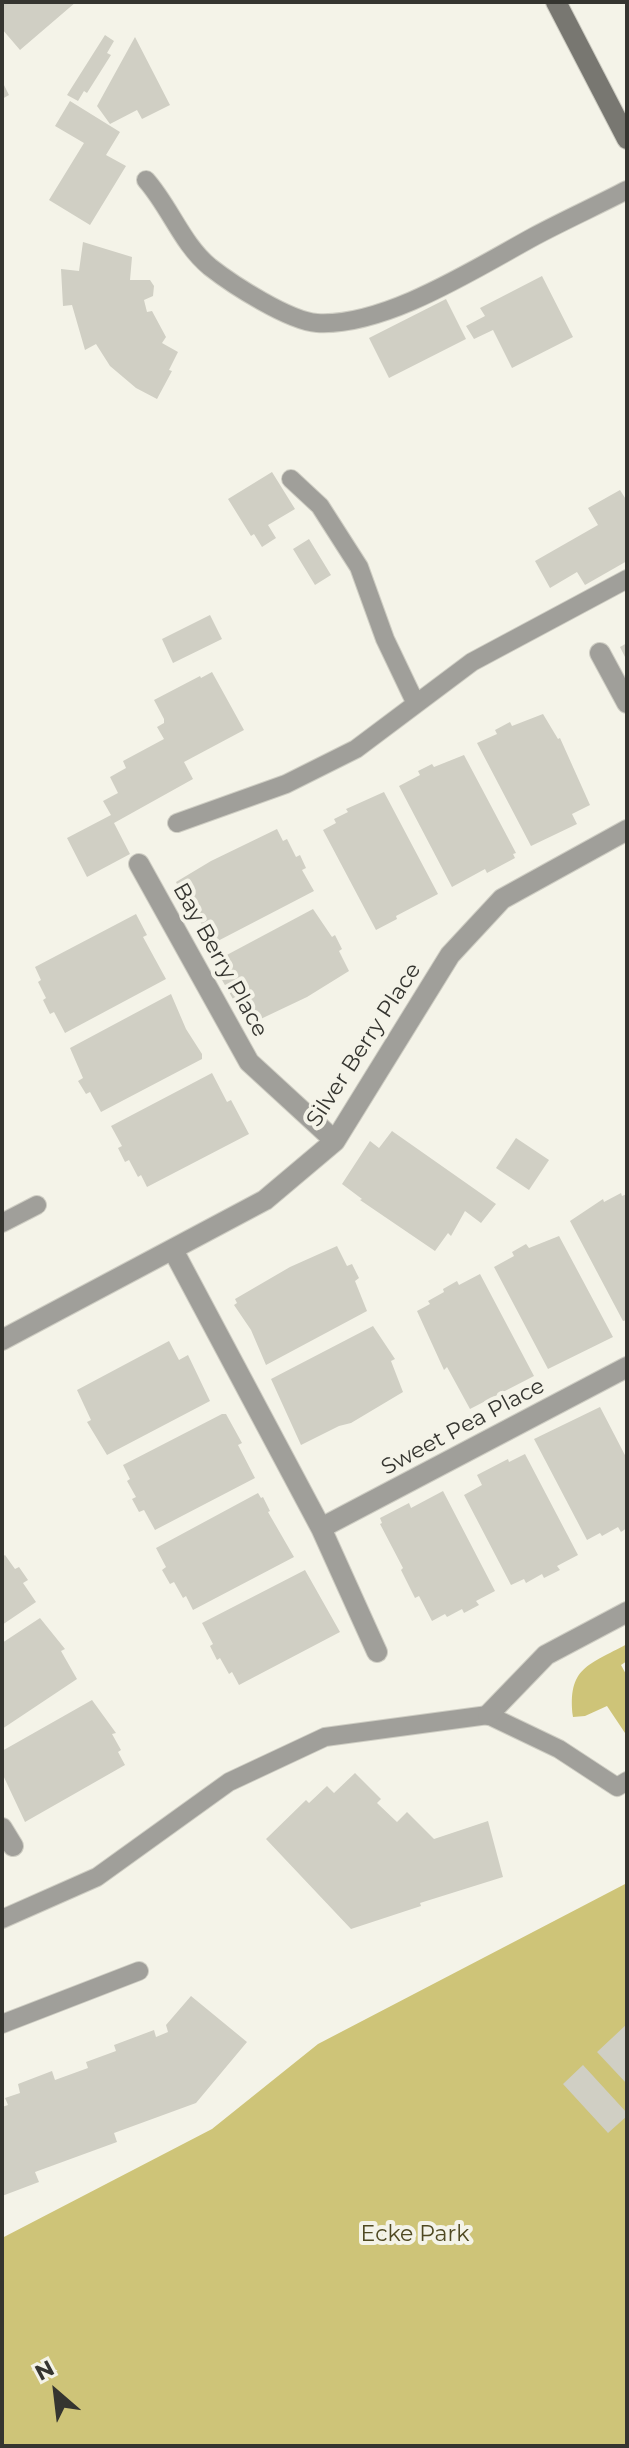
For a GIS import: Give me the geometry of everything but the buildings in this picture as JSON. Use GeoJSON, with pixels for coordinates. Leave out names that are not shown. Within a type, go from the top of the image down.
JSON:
{"type":"FeatureCollection","features":[{"type":"Feature","properties":{"kind":"street"},"geometry":{"type":"LineString","coordinates":[[556,2],[627,139]]}},
{"type":"Feature","properties":{"kind":"street"},"geometry":{"type":"LineString","coordinates":[[600,653],[627,703]]}},
{"type":"Feature","properties":{"kind":"street","name":"Silver Berry Place"},"geometry":{"type":"LineString","coordinates":[[2,1340],[265,1200],[335,1141],[450,955],[502,899],[627,830]]}},
{"type":"Feature","properties":{"kind":"street","name":"Bay Berry Place"},"geometry":{"type":"LineString","coordinates":[[139,864],[249,1062],[335,1141]]}},
{"type":"Feature","properties":{"kind":"street"},"geometry":{"type":"LineString","coordinates":[[173,1250],[321,1528],[377,1652]]}},
{"type":"Feature","properties":{"kind":"street","name":"Sweet Pea Place"},"geometry":{"type":"LineString","coordinates":[[321,1528],[627,1367]]}},
{"type":"Feature","properties":{"kind":"street"},"geometry":{"type":"LineString","coordinates":[[488,1715],[546,1655],[627,1612]]}},
{"type":"Feature","properties":{"kind":"street"},"geometry":{"type":"LineString","coordinates":[[2,1828],[13,1846]]}},
{"type":"Feature","properties":{"kind":"lane"},"geometry":{"type":"LineString","coordinates":[[146,180],[164,199],[184,238],[212,268],[286,315],[315,323],[360,318],[433,293],[627,190]]}},
{"type":"Feature","properties":{"kind":"lane"},"geometry":{"type":"LineString","coordinates":[[291,479],[320,506],[359,567],[385,639],[416,704]]}},
{"type":"Feature","properties":{"kind":"lane"},"geometry":{"type":"LineString","coordinates":[[177,823],[286,784],[356,749],[472,662],[627,579]]}},
{"type":"Feature","properties":{"kind":"lane"},"geometry":{"type":"LineString","coordinates":[[2,1223],[37,1205]]}},
{"type":"Feature","properties":{"kind":"lane"},"geometry":{"type":"LineString","coordinates":[[2,1919],[97,1877],[229,1782],[325,1737],[488,1715],[559,1749],[617,1787],[627,1781]]}},
{"type":"Feature","properties":{"kind":"lane"},"geometry":{"type":"LineString","coordinates":[[2,2024],[139,1971]]}},
{"type":"Feature","properties":{"kind":"green space"},"geometry":{"type":"Polygon","coordinates":[[[627,1644],[627,1661],[621,1665],[627,1676],[627,1736],[607,1706],[585,1716],[573,1717],[572,1700],[577,1677],[592,1663],[627,1644]]]}},
{"type":"Feature","properties":{"kind":"green space","name":"Ecke Park"},"geometry":{"type":"Polygon","coordinates":[[[627,1883],[627,2446],[2,2446],[2,2238],[212,2129],[318,2044],[627,1883]]]}}]}
